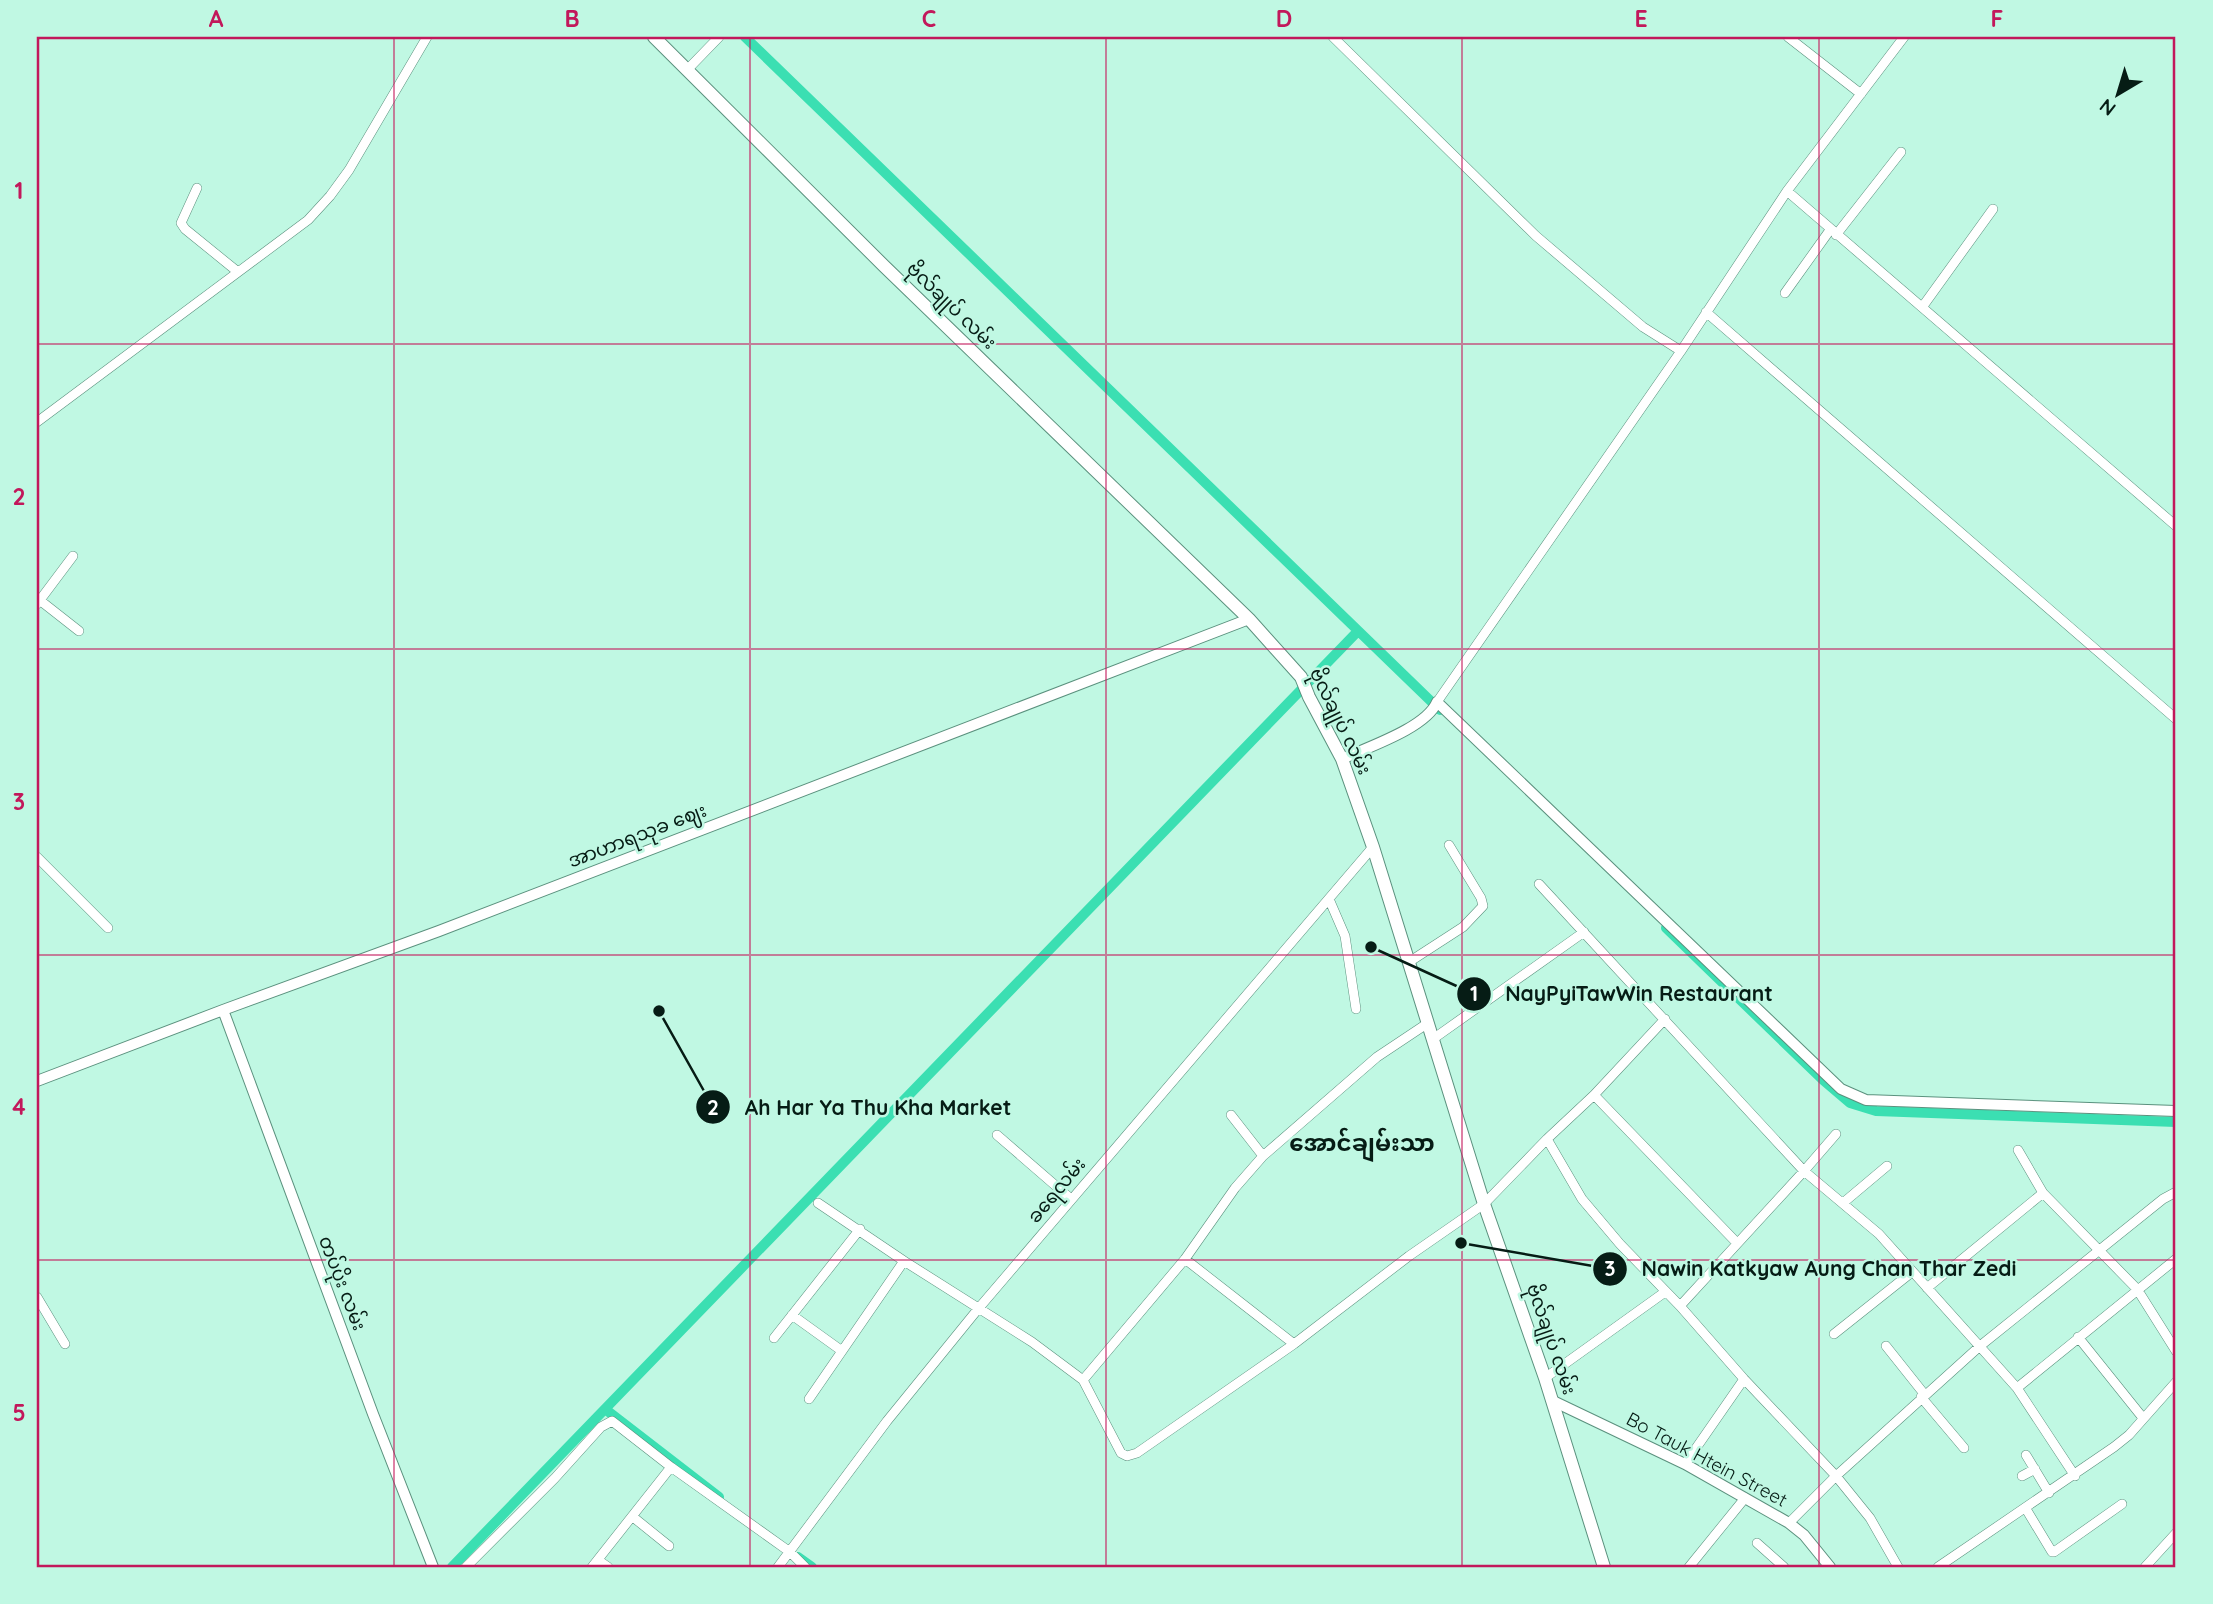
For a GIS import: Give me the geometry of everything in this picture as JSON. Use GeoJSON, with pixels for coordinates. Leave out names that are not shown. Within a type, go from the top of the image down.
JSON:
{"type":"FeatureCollection","features":[{"type":"Feature","properties":{"kind":"main road","name":"ဗိုလ်ချုပ် လမ်း"},"geometry":{"type":"LineString","coordinates":[[654,37],[884,266],[1249,619],[1301,677],[1342,759],[1373,847],[1485,1204],[1553,1401],[1604,1567]]}},
{"type":"Feature","properties":{"kind":"street"},"geometry":{"type":"LineString","coordinates":[[37,422],[308,220],[349,170],[427,37]]}},
{"type":"Feature","properties":{"kind":"street"},"geometry":{"type":"LineString","coordinates":[[1333,37],[1536,236],[1643,327],[1681,351]]}},
{"type":"Feature","properties":{"kind":"street"},"geometry":{"type":"LineString","coordinates":[[1788,37],[1861,94]]}},
{"type":"Feature","properties":{"kind":"street"},"geometry":{"type":"LineString","coordinates":[[1342,759],[1404,731],[1435,705],[1681,351],[1787,191],[1904,37]]}},
{"type":"Feature","properties":{"kind":"street"},"geometry":{"type":"LineString","coordinates":[[687,70],[718,38]]}},
{"type":"Feature","properties":{"kind":"street"},"geometry":{"type":"LineString","coordinates":[[1785,293],[1901,152]]}},
{"type":"Feature","properties":{"kind":"street"},"geometry":{"type":"LineString","coordinates":[[197,188],[181,223],[238,272]]}},
{"type":"Feature","properties":{"kind":"street"},"geometry":{"type":"LineString","coordinates":[[1787,191],[2176,526]]}},
{"type":"Feature","properties":{"kind":"street"},"geometry":{"type":"LineString","coordinates":[[1923,306],[1993,209]]}},
{"type":"Feature","properties":{"kind":"street"},"geometry":{"type":"LineString","coordinates":[[1706,312],[2176,719]]}},
{"type":"Feature","properties":{"kind":"street"},"geometry":{"type":"LineString","coordinates":[[73,556],[38,600],[79,631]]}},
{"type":"Feature","properties":{"kind":"street","name":"အာဟာရသုခ ဈေး"},"geometry":{"type":"LineString","coordinates":[[37,1082],[439,931],[1249,619]]}},
{"type":"Feature","properties":{"kind":"street"},"geometry":{"type":"LineString","coordinates":[[1435,705],[1841,1089],[1866,1100],[2176,1111]]}},
{"type":"Feature","properties":{"kind":"street"},"geometry":{"type":"LineString","coordinates":[[1409,962],[1463,927],[1483,906],[1481,898],[1449,845]]}},
{"type":"Feature","properties":{"kind":"street","name":"ခရေလမ်း"},"geometry":{"type":"LineString","coordinates":[[778,1567],[887,1421],[978,1309],[1373,847]]}},
{"type":"Feature","properties":{"kind":"street"},"geometry":{"type":"LineString","coordinates":[[37,857],[108,928]]}},
{"type":"Feature","properties":{"kind":"street"},"geometry":{"type":"LineString","coordinates":[[1539,884],[1804,1171],[1879,1234],[2017,1388],[2075,1476]]}},
{"type":"Feature","properties":{"kind":"street"},"geometry":{"type":"LineString","coordinates":[[1329,899],[1345,936],[1356,1009]]}},
{"type":"Feature","properties":{"kind":"street"},"geometry":{"type":"LineString","coordinates":[[1433,1039],[1584,932]]}},
{"type":"Feature","properties":{"kind":"street","name":"တပ်ပိုး လမ်း"},"geometry":{"type":"LineString","coordinates":[[223,1010],[373,1414],[433,1567]]}},
{"type":"Feature","properties":{"kind":"street"},"geometry":{"type":"LineString","coordinates":[[818,1203],[1032,1342],[1083,1380],[1121,1453],[1127,1456],[1137,1453],[1294,1344],[1409,1256],[1485,1204],[1547,1139],[1594,1095],[1665,1019]]}},
{"type":"Feature","properties":{"kind":"street"},"geometry":{"type":"LineString","coordinates":[[1083,1380],[1185,1259],[1228,1196],[1263,1156],[1377,1057],[1428,1023]]}},
{"type":"Feature","properties":{"kind":"street"},"geometry":{"type":"LineString","coordinates":[[1594,1095],[1737,1244]]}},
{"type":"Feature","properties":{"kind":"street"},"geometry":{"type":"LineString","coordinates":[[1231,1115],[1263,1156]]}},
{"type":"Feature","properties":{"kind":"street"},"geometry":{"type":"LineString","coordinates":[[1680,1306],[1836,1134]]}},
{"type":"Feature","properties":{"kind":"street"},"geometry":{"type":"LineString","coordinates":[[997,1135],[1071,1199]]}},
{"type":"Feature","properties":{"kind":"street"},"geometry":{"type":"LineString","coordinates":[[1547,1139],[1582,1199],[1744,1379],[1836,1476],[1870,1518],[1898,1567]]}},
{"type":"Feature","properties":{"kind":"street"},"geometry":{"type":"LineString","coordinates":[[2018,1150],[2043,1193],[2137,1289],[2176,1351]]}},
{"type":"Feature","properties":{"kind":"street"},"geometry":{"type":"LineString","coordinates":[[1843,1203],[1887,1166]]}},
{"type":"Feature","properties":{"kind":"street"},"geometry":{"type":"LineString","coordinates":[[1789,1523],[1836,1476],[1980,1346],[2163,1199],[2176,1192]]}},
{"type":"Feature","properties":{"kind":"street"},"geometry":{"type":"LineString","coordinates":[[1927,1288],[2043,1193]]}},
{"type":"Feature","properties":{"kind":"street"},"geometry":{"type":"LineString","coordinates":[[774,1338],[860,1229]]}},
{"type":"Feature","properties":{"kind":"street"},"geometry":{"type":"LineString","coordinates":[[1185,1259],[1294,1344]]}},
{"type":"Feature","properties":{"kind":"street"},"geometry":{"type":"LineString","coordinates":[[2017,1388],[2176,1259]]}},
{"type":"Feature","properties":{"kind":"street"},"geometry":{"type":"LineString","coordinates":[[809,1399],[904,1261]]}},
{"type":"Feature","properties":{"kind":"street"},"geometry":{"type":"LineString","coordinates":[[1834,1334],[1912,1272]]}},
{"type":"Feature","properties":{"kind":"street"},"geometry":{"type":"LineString","coordinates":[[1545,1378],[1665,1292]]}},
{"type":"Feature","properties":{"kind":"street"},"geometry":{"type":"LineString","coordinates":[[37,1297],[65,1344]]}},
{"type":"Feature","properties":{"kind":"street"},"geometry":{"type":"LineString","coordinates":[[792,1315],[842,1351]]}},
{"type":"Feature","properties":{"kind":"street"},"geometry":{"type":"LineString","coordinates":[[2078,1337],[2143,1418]]}},
{"type":"Feature","properties":{"kind":"street"},"geometry":{"type":"LineString","coordinates":[[1886,1346],[1964,1448]]}},
{"type":"Feature","properties":{"kind":"street"},"geometry":{"type":"LineString","coordinates":[[1685,1464],[1744,1379]]}},
{"type":"Feature","properties":{"kind":"street"},"geometry":{"type":"LineString","coordinates":[[1938,1567],[2075,1476],[2130,1435],[2176,1382]]}},
{"type":"Feature","properties":{"kind":"street","name":"Bo Tauk Htein Street"},"geometry":{"type":"LineString","coordinates":[[1553,1401],[1685,1464],[1789,1523],[1804,1535],[1830,1567]]}},
{"type":"Feature","properties":{"kind":"street"},"geometry":{"type":"LineString","coordinates":[[466,1567],[607,1422],[612,1421],[790,1552],[805,1567]]}},
{"type":"Feature","properties":{"kind":"street"},"geometry":{"type":"LineString","coordinates":[[2026,1455],[2049,1493]]}},
{"type":"Feature","properties":{"kind":"street"},"geometry":{"type":"LineString","coordinates":[[608,1567],[595,1563],[671,1467]]}},
{"type":"Feature","properties":{"kind":"street"},"geometry":{"type":"LineString","coordinates":[[2022,1476],[2035,1469]]}},
{"type":"Feature","properties":{"kind":"street"},"geometry":{"type":"LineString","coordinates":[[1689,1567],[1745,1498]]}},
{"type":"Feature","properties":{"kind":"street"},"geometry":{"type":"LineString","coordinates":[[2026,1509],[2054,1552],[2122,1504]]}},
{"type":"Feature","properties":{"kind":"street"},"geometry":{"type":"LineString","coordinates":[[633,1517],[669,1546]]}},
{"type":"Feature","properties":{"kind":"street"},"geometry":{"type":"LineString","coordinates":[[2145,1567],[2176,1533]]}},
{"type":"Feature","properties":{"kind":"street"},"geometry":{"type":"LineString","coordinates":[[1757,1543],[1784,1567]]}},
{"type":"Feature","properties":{"kind":"waterway"},"geometry":{"type":"LineString","coordinates":[[745,37],[1440,710]]}},
{"type":"Feature","properties":{"kind":"waterway"},"geometry":{"type":"LineString","coordinates":[[452,1567],[1358,631]]}},
{"type":"Feature","properties":{"kind":"waterway"},"geometry":{"type":"LineString","coordinates":[[1666,928],[1850,1103],[1876,1111],[2176,1122]]}},
{"type":"Feature","properties":{"kind":"waterway"},"geometry":{"type":"LineString","coordinates":[[605,1409],[719,1497]]}},
{"type":"Feature","properties":{"kind":"waterway"},"geometry":{"type":"LineString","coordinates":[[798,1557],[812,1567]]}},
{"type":"Feature","properties":{"kind":"place","name":"NayPyiTawWin Restaurant"},"geometry":{"type":"Point","coordinates":[1371,947]}},
{"type":"Feature","properties":{"kind":"place","name":"Ah Har Ya Thu Kha Market"},"geometry":{"type":"Point","coordinates":[659,1011]}},
{"type":"Feature","properties":{"kind":"place","name":"Nawin Katkyaw Aung Chan Thar Zedi"},"geometry":{"type":"Point","coordinates":[1461,1243]}},
{"type":"Feature","properties":{"kind":"district","name":"အောင်ချမ်းသာ"},"geometry":{"type":"Point","coordinates":[1362,1142]}}]}
